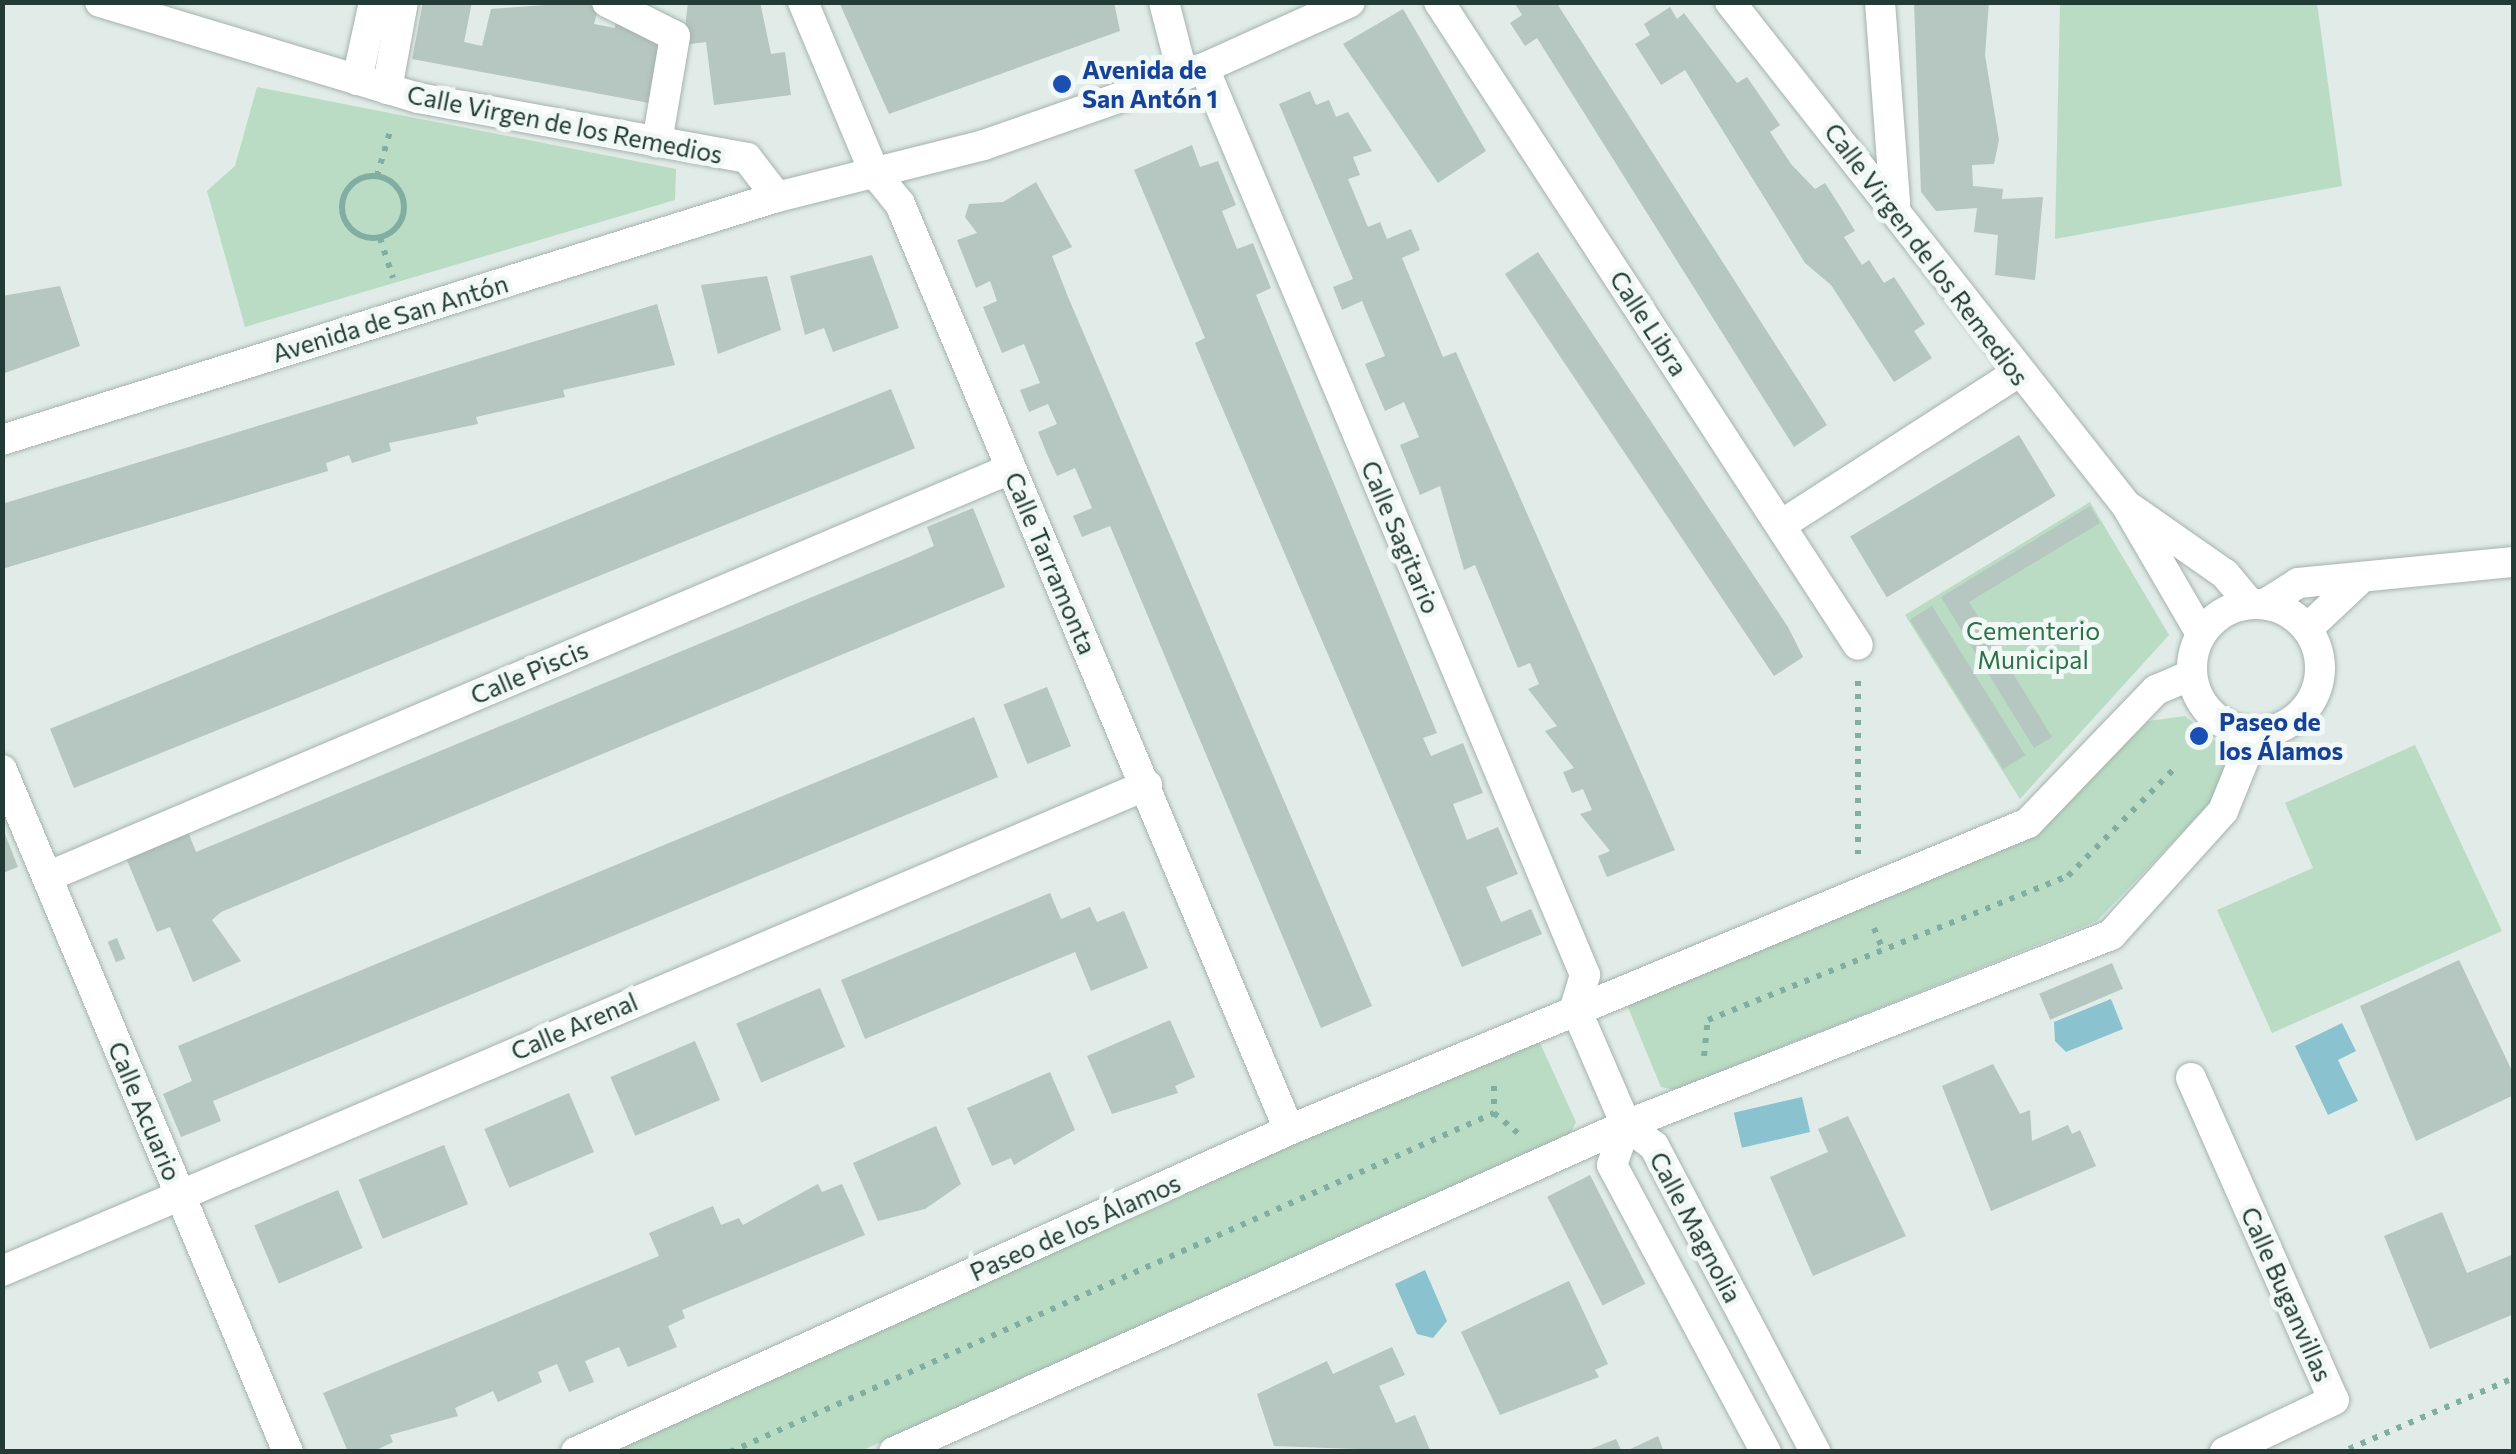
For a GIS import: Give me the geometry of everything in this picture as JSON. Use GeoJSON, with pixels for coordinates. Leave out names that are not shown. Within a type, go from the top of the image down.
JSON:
{"type":"FeatureCollection","features":[{"type":"Feature","properties":{"kind":"street","name":"Calle Virgen de los Remedios"},"geometry":{"type":"LineString","coordinates":[[100,2],[394,91],[746,158],[777,197]]}},
{"type":"Feature","properties":{"kind":"street"},"geometry":{"type":"LineString","coordinates":[[357,80],[374,2]]}},
{"type":"Feature","properties":{"kind":"street"},"geometry":{"type":"LineString","coordinates":[[394,91],[402,2]]}},
{"type":"Feature","properties":{"kind":"street"},"geometry":{"type":"LineString","coordinates":[[607,2],[676,36],[657,142]]}},
{"type":"Feature","properties":{"kind":"street","name":"Calle Tarramonta"},"geometry":{"type":"LineString","coordinates":[[803,2],[874,172],[900,204],[1148,785],[1289,1130]]}},
{"type":"Feature","properties":{"kind":"street","name":"Calle Sagitario"},"geometry":{"type":"LineString","coordinates":[[1164,2],[1585,976],[1575,1007]]}},
{"type":"Feature","properties":{"kind":"street"},"geometry":{"type":"LineString","coordinates":[[777,197],[984,146],[1194,72],[1350,2]]}},
{"type":"Feature","properties":{"kind":"street","name":"Calle Libra"},"geometry":{"type":"LineString","coordinates":[[1439,2],[1858,645]]}},
{"type":"Feature","properties":{"kind":"street","name":"Calle Virgen de los Remedios"},"geometry":{"type":"LineString","coordinates":[[1730,2],[1895,203],[2017,373],[2126,505],[2201,634]]}},
{"type":"Feature","properties":{"kind":"street"},"geometry":{"type":"LineString","coordinates":[[1880,2],[1895,203]]}},
{"type":"Feature","properties":{"kind":"street","name":"Avenida de San Antón"},"geometry":{"type":"LineString","coordinates":[[2,440],[777,197]]}},
{"type":"Feature","properties":{"kind":"street"},"geometry":{"type":"LineString","coordinates":[[1781,525],[2017,373]]}},
{"type":"Feature","properties":{"kind":"street","name":"Calle Piscis"},"geometry":{"type":"LineString","coordinates":[[47,876],[1010,468]]}},
{"type":"Feature","properties":{"kind":"street","name":"Calle Virgen de los Remedios"},"geometry":{"type":"LineString","coordinates":[[2126,505],[2225,574],[2258,604]]}},
{"type":"Feature","properties":{"kind":"street"},"geometry":{"type":"LineString","coordinates":[[2258,604],[2308,629],[2318,650],[2315,693],[2284,726],[2256,732],[2213,716],[2191,675],[2201,634],[2258,604],[2298,583],[2358,581],[2514,562]]}},
{"type":"Feature","properties":{"kind":"street"},"geometry":{"type":"LineString","coordinates":[[2308,629],[2358,581]]}},
{"type":"Feature","properties":{"kind":"street","name":"Paseo de los Álamos"},"geometry":{"type":"LineString","coordinates":[[576,1452],[1289,1130],[1575,1007],[2028,823],[2156,690],[2191,675]]}},
{"type":"Feature","properties":{"kind":"street"},"geometry":{"type":"LineString","coordinates":[[894,1452],[1626,1125],[2111,935],[2223,811],[2256,732]]}},
{"type":"Feature","properties":{"kind":"street","name":"Calle Acuario"},"geometry":{"type":"LineString","coordinates":[[2,770],[288,1452]]}},
{"type":"Feature","properties":{"kind":"street","name":"Calle Arenal"},"geometry":{"type":"LineString","coordinates":[[2,1270],[1148,785]]}},
{"type":"Feature","properties":{"kind":"street"},"geometry":{"type":"LineString","coordinates":[[1575,1007],[1626,1125]]}},
{"type":"Feature","properties":{"kind":"street","name":"Calle Buganvillas"},"geometry":{"type":"LineString","coordinates":[[2190,1078],[2334,1400],[2225,1452]]}},
{"type":"Feature","properties":{"kind":"street","name":"Calle Magnolia"},"geometry":{"type":"LineString","coordinates":[[1766,1452],[1612,1164],[1626,1125],[1654,1146],[1815,1452]]}},
{"type":"Feature","properties":{"kind":"path"},"geometry":{"type":"LineString","coordinates":[[377,176],[394,91]]}},
{"type":"Feature","properties":{"kind":"path"},"geometry":{"type":"LineString","coordinates":[[377,176],[394,184],[404,209],[380,237],[350,228],[341,208],[356,180],[377,176]]}},
{"type":"Feature","properties":{"kind":"path"},"geometry":{"type":"LineString","coordinates":[[380,237],[396,289]]}},
{"type":"Feature","properties":{"kind":"path"},"geometry":{"type":"LineString","coordinates":[[1858,645],[1858,890]]}},
{"type":"Feature","properties":{"kind":"path"},"geometry":{"type":"LineString","coordinates":[[1708,1020],[2068,876],[2174,770]]}},
{"type":"Feature","properties":{"kind":"path"},"geometry":{"type":"LineString","coordinates":[[730,1452],[1494,1112]]}},
{"type":"Feature","properties":{"kind":"path"},"geometry":{"type":"LineString","coordinates":[[2349,1449],[2514,1378]]}},
{"type":"Feature","properties":{"kind":"green space"},"geometry":{"type":"Polygon","coordinates":[[[2060,3],[2317,3],[2342,186],[2055,239],[2060,3]]]}},
{"type":"Feature","properties":{"kind":"green space"},"geometry":{"type":"Polygon","coordinates":[[[257,87],[676,169],[675,200],[245,327],[207,191],[235,166],[257,87]]]}},
{"type":"Feature","properties":{"kind":"green space","name":"Cementerio Municipal"},"geometry":{"type":"Polygon","coordinates":[[[2090,502],[2169,635],[2020,799],[1905,615],[2090,502]]]}},
{"type":"Feature","properties":{"kind":"green space"},"geometry":{"type":"Polygon","coordinates":[[[2185,716],[2229,752],[2216,797],[2097,921],[1675,1090],[1661,1087],[1627,1005],[2039,832],[2148,721],[2185,716]]]}},
{"type":"Feature","properties":{"kind":"green space"},"geometry":{"type":"Polygon","coordinates":[[[2415,745],[2502,931],[2272,1033],[2217,910],[2313,868],[2285,803],[2415,745]]]}},
{"type":"Feature","properties":{"kind":"green space"},"geometry":{"type":"Polygon","coordinates":[[[1527,1038],[1540,1043],[1576,1122],[1570,1134],[861,1451],[608,1452],[1527,1038]]]}},
{"type":"Feature","properties":{"kind":"water"},"geometry":{"type":"Polygon","coordinates":[[[2111,999],[2123,1029],[2066,1052],[2055,1041],[2054,1022],[2111,999]]]}},
{"type":"Feature","properties":{"kind":"water"},"geometry":{"type":"Polygon","coordinates":[[[2342,1023],[2356,1051],[2338,1060],[2358,1101],[2328,1115],[2295,1046],[2342,1023]]]}},
{"type":"Feature","properties":{"kind":"water"},"geometry":{"type":"Polygon","coordinates":[[[1802,1097],[1810,1132],[1742,1148],[1734,1113],[1802,1097]]]}},
{"type":"Feature","properties":{"kind":"water"},"geometry":{"type":"Polygon","coordinates":[[[1425,1270],[1447,1321],[1433,1338],[1417,1334],[1395,1284],[1425,1270]]]}},
{"type":"Feature","properties":{"kind":"building"},"geometry":{"type":"Polygon","coordinates":[[[423,2],[472,2],[464,42],[482,46],[491,9],[585,2],[598,9],[594,24],[615,28],[616,19],[660,40],[649,103],[412,59],[423,2]]]}},
{"type":"Feature","properties":{"kind":"building"},"geometry":{"type":"Polygon","coordinates":[[[688,2],[760,2],[771,54],[785,52],[791,95],[714,105],[706,42],[683,45],[688,2]]]}},
{"type":"Feature","properties":{"kind":"building"},"geometry":{"type":"Polygon","coordinates":[[[839,2],[1114,2],[1120,31],[889,114],[839,2]]]}},
{"type":"Feature","properties":{"kind":"building"},"geometry":{"type":"Polygon","coordinates":[[[1514,2],[1556,2],[1827,425],[1794,447],[1537,38],[1525,46],[1510,23],[1522,15],[1514,2]]]}},
{"type":"Feature","properties":{"kind":"building"},"geometry":{"type":"Polygon","coordinates":[[[1914,2],[1989,2],[1985,55],[1999,140],[1994,164],[1972,165],[1973,186],[2003,189],[2002,199],[2043,197],[2035,280],[1995,275],[1998,235],[1974,232],[1977,208],[1936,211],[1921,192],[1914,2]]]}},
{"type":"Feature","properties":{"kind":"building"},"geometry":{"type":"Polygon","coordinates":[[[1670,7],[1677,19],[1684,13],[1737,83],[1747,77],[1780,125],[1770,132],[1791,164],[1815,189],[1825,183],[1841,208],[1855,231],[1844,237],[1862,265],[1869,260],[1884,283],[1894,277],[1925,324],[1914,331],[1932,358],[1894,382],[1831,285],[1805,263],[1685,70],[1661,85],[1635,44],[1650,35],[1644,24],[1670,7]]]}},
{"type":"Feature","properties":{"kind":"building"},"geometry":{"type":"Polygon","coordinates":[[[1403,9],[1486,151],[1438,183],[1343,44],[1403,9]]]}},
{"type":"Feature","properties":{"kind":"building"},"geometry":{"type":"Polygon","coordinates":[[[1310,91],[1316,105],[1329,100],[1336,117],[1348,112],[1372,151],[1353,157],[1360,175],[1348,179],[1368,227],[1380,222],[1387,239],[1411,229],[1420,250],[1402,258],[1443,357],[1456,352],[1675,850],[1607,877],[1598,856],[1610,851],[1580,814],[1592,810],[1583,789],[1572,793],[1563,772],[1574,768],[1545,731],[1557,726],[1528,689],[1539,684],[1530,663],[1518,668],[1475,565],[1464,570],[1440,486],[1420,495],[1400,445],[1419,437],[1404,402],[1385,411],[1365,364],[1385,356],[1362,301],[1342,310],[1333,287],[1353,279],[1279,104],[1310,91]]]}},
{"type":"Feature","properties":{"kind":"building"},"geometry":{"type":"Polygon","coordinates":[[[1192,145],[1200,167],[1218,161],[1236,205],[1222,211],[1237,249],[1253,243],[1271,288],[1256,295],[1437,733],[1423,738],[1431,756],[1463,743],[1483,793],[1453,804],[1467,840],[1498,827],[1518,874],[1486,887],[1501,922],[1531,909],[1542,934],[1462,967],[1195,343],[1205,338],[1134,170],[1192,145]]]}},
{"type":"Feature","properties":{"kind":"building"},"geometry":{"type":"Polygon","coordinates":[[[1036,182],[1072,247],[1052,256],[1068,297],[1372,1006],[1321,1028],[1110,526],[1082,537],[1073,516],[1092,508],[1075,468],[1057,476],[1047,454],[1038,432],[1057,424],[1048,404],[1029,412],[1020,390],[1040,383],[1024,344],[1002,353],[983,307],[997,301],[990,281],[976,288],[957,240],[977,233],[965,217],[969,204],[1003,202],[1036,182]]]}},
{"type":"Feature","properties":{"kind":"building"},"geometry":{"type":"Polygon","coordinates":[[[1538,252],[1788,627],[1803,657],[1774,676],[1505,274],[1538,252]]]}},
{"type":"Feature","properties":{"kind":"building"},"geometry":{"type":"Polygon","coordinates":[[[872,255],[899,328],[833,352],[824,328],[805,335],[790,276],[872,255]]]}},
{"type":"Feature","properties":{"kind":"building"},"geometry":{"type":"Polygon","coordinates":[[[767,276],[781,330],[718,354],[701,285],[767,276]]]}},
{"type":"Feature","properties":{"kind":"building"},"geometry":{"type":"Polygon","coordinates":[[[60,286],[80,346],[2,374],[2,296],[60,286]]]}},
{"type":"Feature","properties":{"kind":"building"},"geometry":{"type":"Polygon","coordinates":[[[657,304],[675,365],[563,390],[565,397],[476,417],[478,424],[389,443],[391,451],[352,463],[349,455],[326,463],[328,471],[2,569],[2,504],[657,304]]]}},
{"type":"Feature","properties":{"kind":"building"},"geometry":{"type":"Polygon","coordinates":[[[891,389],[915,448],[74,788],[50,729],[891,389]]]}},
{"type":"Feature","properties":{"kind":"building"},"geometry":{"type":"Polygon","coordinates":[[[2019,435],[2056,496],[1887,597],[1850,536],[2019,435]]]}},
{"type":"Feature","properties":{"kind":"building"},"geometry":{"type":"Polygon","coordinates":[[[2090,506],[2100,523],[1969,602],[2052,737],[2034,748],[1941,597],[2090,506]]]}},
{"type":"Feature","properties":{"kind":"building"},"geometry":{"type":"Polygon","coordinates":[[[973,508],[1005,587],[221,912],[212,920],[241,961],[193,982],[170,927],[157,932],[126,858],[188,832],[196,852],[934,546],[927,527],[973,508]]]}},
{"type":"Feature","properties":{"kind":"building"},"geometry":{"type":"Polygon","coordinates":[[[1932,606],[2025,755],[2003,769],[1910,620],[1932,606]]]}},
{"type":"Feature","properties":{"kind":"building"},"geometry":{"type":"Polygon","coordinates":[[[1047,687],[1071,746],[1027,764],[1003,705],[1047,687]]]}},
{"type":"Feature","properties":{"kind":"building"},"geometry":{"type":"Polygon","coordinates":[[[974,717],[998,777],[213,1101],[221,1121],[181,1137],[163,1094],[192,1081],[178,1046],[974,717]]]}},
{"type":"Feature","properties":{"kind":"building"},"geometry":{"type":"Polygon","coordinates":[[[3,829],[18,867],[3,873],[3,829]]]}},
{"type":"Feature","properties":{"kind":"building"},"geometry":{"type":"Polygon","coordinates":[[[1050,893],[1061,919],[1090,907],[1097,922],[1124,911],[1148,968],[1091,991],[1075,952],[865,1039],[841,980],[1050,893]]]}},
{"type":"Feature","properties":{"kind":"building"},"geometry":{"type":"Polygon","coordinates":[[[117,938],[125,958],[116,962],[108,942],[117,938]]]}},
{"type":"Feature","properties":{"kind":"building"},"geometry":{"type":"Polygon","coordinates":[[[2459,960],[2514,1075],[2514,1095],[2416,1141],[2360,1006],[2459,960]]]}},
{"type":"Feature","properties":{"kind":"building"},"geometry":{"type":"Polygon","coordinates":[[[2112,963],[2123,989],[2050,1020],[2039,994],[2112,963]]]}},
{"type":"Feature","properties":{"kind":"building"},"geometry":{"type":"Polygon","coordinates":[[[820,988],[845,1047],[761,1082],[736,1024],[820,988]]]}},
{"type":"Feature","properties":{"kind":"building"},"geometry":{"type":"Polygon","coordinates":[[[1170,1020],[1195,1077],[1175,1086],[1178,1093],[1112,1114],[1087,1056],[1170,1020]]]}},
{"type":"Feature","properties":{"kind":"building"},"geometry":{"type":"Polygon","coordinates":[[[695,1041],[720,1100],[635,1136],[610,1077],[695,1041]]]}},
{"type":"Feature","properties":{"kind":"building"},"geometry":{"type":"Polygon","coordinates":[[[1993,1064],[2020,1114],[2030,1110],[2032,1141],[2068,1125],[2072,1134],[2080,1130],[2096,1166],[1991,1211],[1942,1086],[1993,1064]]]}},
{"type":"Feature","properties":{"kind":"building"},"geometry":{"type":"Polygon","coordinates":[[[1050,1072],[1075,1130],[1014,1165],[1011,1158],[992,1166],[967,1108],[1050,1072]]]}},
{"type":"Feature","properties":{"kind":"building"},"geometry":{"type":"Polygon","coordinates":[[[569,1093],[594,1152],[509,1188],[484,1129],[569,1093]]]}},
{"type":"Feature","properties":{"kind":"building"},"geometry":{"type":"Polygon","coordinates":[[[1848,1116],[1906,1236],[1813,1276],[1770,1177],[1828,1152],[1818,1129],[1848,1116]]]}},
{"type":"Feature","properties":{"kind":"building"},"geometry":{"type":"Polygon","coordinates":[[[936,1126],[961,1184],[925,1209],[878,1221],[853,1163],[936,1126]]]}},
{"type":"Feature","properties":{"kind":"building"},"geometry":{"type":"Polygon","coordinates":[[[444,1145],[468,1204],[383,1239],[359,1179],[444,1145]]]}},
{"type":"Feature","properties":{"kind":"building"},"geometry":{"type":"Polygon","coordinates":[[[1590,1175],[1645,1284],[1603,1305],[1547,1197],[1590,1175]]]}},
{"type":"Feature","properties":{"kind":"building"},"geometry":{"type":"Polygon","coordinates":[[[818,1184],[822,1192],[842,1184],[865,1235],[682,1310],[685,1318],[668,1326],[677,1347],[628,1367],[619,1347],[585,1361],[594,1382],[569,1392],[557,1364],[538,1372],[542,1382],[498,1402],[493,1391],[455,1408],[458,1416],[390,1435],[393,1442],[372,1452],[348,1452],[323,1393],[659,1256],[649,1233],[713,1206],[721,1225],[739,1218],[743,1225],[818,1184]]]}},
{"type":"Feature","properties":{"kind":"building"},"geometry":{"type":"Polygon","coordinates":[[[338,1190],[363,1248],[279,1284],[254,1226],[338,1190]]]}},
{"type":"Feature","properties":{"kind":"building"},"geometry":{"type":"Polygon","coordinates":[[[2442,1212],[2467,1273],[2514,1254],[2514,1314],[2430,1349],[2384,1236],[2442,1212]]]}},
{"type":"Feature","properties":{"kind":"building"},"geometry":{"type":"Polygon","coordinates":[[[1569,1281],[1608,1364],[1595,1370],[1599,1377],[1500,1415],[1461,1332],[1569,1281]]]}},
{"type":"Feature","properties":{"kind":"building"},"geometry":{"type":"Polygon","coordinates":[[[1392,1347],[1405,1375],[1379,1386],[1396,1423],[1415,1415],[1430,1450],[1440,1452],[1274,1446],[1257,1394],[1327,1361],[1333,1374],[1392,1347]]]}},
{"type":"Feature","properties":{"kind":"building"},"geometry":{"type":"Polygon","coordinates":[[[1658,1436],[1664,1452],[1624,1452],[1658,1436]]]}},
{"type":"Feature","properties":{"kind":"building"},"geometry":{"type":"Polygon","coordinates":[[[1616,1439],[1622,1452],[1586,1452],[1586,1451],[1616,1439]]]}},
{"type":"Feature","properties":{"kind":"place","name":"Avenida de San Antón 1"},"geometry":{"type":"Point","coordinates":[1062,84]}},
{"type":"Feature","properties":{"kind":"place","name":"Paseo de los Álamos"},"geometry":{"type":"Point","coordinates":[2199,736]}}]}
